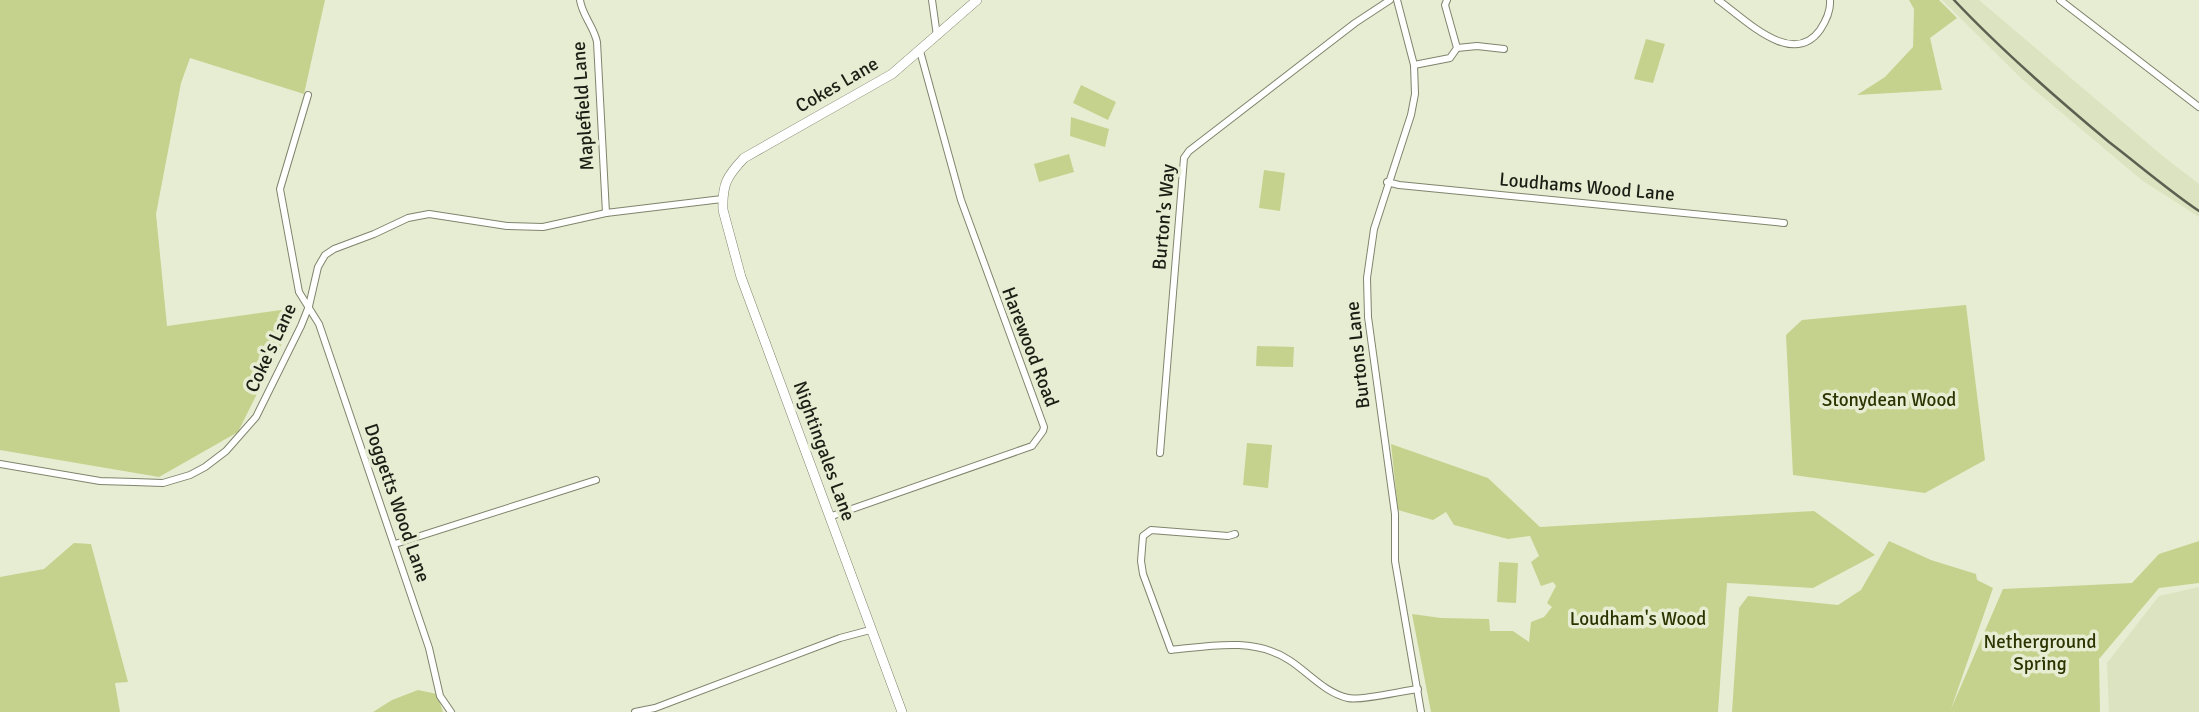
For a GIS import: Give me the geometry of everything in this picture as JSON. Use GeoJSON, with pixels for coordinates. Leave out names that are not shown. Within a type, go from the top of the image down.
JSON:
{"type":"FeatureCollection","features":[{"type":"Feature","properties":{"kind":"main road","name":"Cokes Lane"},"geometry":{"type":"LineString","coordinates":[[722,199],[728,175],[744,158],[892,74],[977,0]]}},
{"type":"Feature","properties":{"kind":"main road","name":"Nightingales Lane"},"geometry":{"type":"LineString","coordinates":[[722,199],[741,277],[902,712]]}},
{"type":"Feature","properties":{"kind":"street","name":"Maplefield Lane"},"geometry":{"type":"LineString","coordinates":[[580,0],[597,42],[606,213]]}},
{"type":"Feature","properties":{"kind":"street"},"geometry":{"type":"LineString","coordinates":[[932,0],[937,36]]}},
{"type":"Feature","properties":{"kind":"street","name":"Burton's Way"},"geometry":{"type":"LineString","coordinates":[[1160,453],[1184,158],[1189,151],[1355,23],[1390,0]]}},
{"type":"Feature","properties":{"kind":"street","name":"Burtons Lane"},"geometry":{"type":"LineString","coordinates":[[1397,0],[1414,65],[1415,94],[1411,115],[1387,182],[1372,242],[1367,278],[1368,317],[1395,514],[1395,561],[1421,712]]}},
{"type":"Feature","properties":{"kind":"street"},"geometry":{"type":"LineString","coordinates":[[1447,0],[1457,48]]}},
{"type":"Feature","properties":{"kind":"street"},"geometry":{"type":"LineString","coordinates":[[1718,0],[1761,33],[1784,44],[1800,45],[1816,35],[1827,20],[1830,0]]}},
{"type":"Feature","properties":{"kind":"street"},"geometry":{"type":"LineString","coordinates":[[2060,0],[2199,107]]}},
{"type":"Feature","properties":{"kind":"street"},"geometry":{"type":"LineString","coordinates":[[1414,65],[1450,58],[1457,48],[1476,46],[1504,49]]}},
{"type":"Feature","properties":{"kind":"street","name":"Harewood Road"},"geometry":{"type":"LineString","coordinates":[[829,517],[1031,446],[1044,427],[961,201],[920,51]]}},
{"type":"Feature","properties":{"kind":"street","name":"Doggetts Wood Lane"},"geometry":{"type":"LineString","coordinates":[[308,95],[280,189],[299,292],[319,324],[429,648],[440,696],[452,712]]}},
{"type":"Feature","properties":{"kind":"street","name":"Loudhams Wood Lane"},"geometry":{"type":"LineString","coordinates":[[1387,182],[1784,222]]}},
{"type":"Feature","properties":{"kind":"street","name":"Coke's Lane"},"geometry":{"type":"LineString","coordinates":[[0,464],[111,481],[163,483],[190,475],[226,451],[256,417],[309,306],[318,267],[325,255],[334,248],[408,218],[429,214],[507,226],[543,227],[606,213],[722,199]]}},
{"type":"Feature","properties":{"kind":"street"},"geometry":{"type":"LineString","coordinates":[[395,544],[596,480]]}},
{"type":"Feature","properties":{"kind":"street"},"geometry":{"type":"LineString","coordinates":[[1167,659],[1171,650],[1140,561],[1143,536],[1151,530],[1228,536],[1235,534]]}},
{"type":"Feature","properties":{"kind":"street"},"geometry":{"type":"LineString","coordinates":[[635,712],[655,708],[830,642],[870,630]]}},
{"type":"Feature","properties":{"kind":"street"},"geometry":{"type":"LineString","coordinates":[[1171,650],[1228,644],[1254,647],[1286,658],[1336,694],[1351,699],[1418,689]]}},
{"type":"Feature","properties":{"kind":"shaded area"},"geometry":{"type":"Polygon","coordinates":[[[1942,0],[1979,0],[2199,184],[2199,217],[2143,181],[2024,81],[1942,0]]]}},
{"type":"Feature","properties":{"kind":"shaded area"},"geometry":{"type":"Polygon","coordinates":[[[2199,587],[2199,712],[2109,712],[2107,663],[2159,596],[2199,587]]]}},
{"type":"Feature","properties":{"kind":"green space"},"geometry":{"type":"Polygon","coordinates":[[[0,0],[325,0],[304,94],[190,58],[181,83],[156,214],[167,326],[281,310],[295,317],[238,432],[159,477],[0,450],[0,0]]]}},
{"type":"Feature","properties":{"kind":"green space"},"geometry":{"type":"Polygon","coordinates":[[[1909,0],[1939,0],[1957,18],[1930,38],[1942,90],[1857,95],[1885,77],[1913,47],[1914,9],[1909,0]]]}},
{"type":"Feature","properties":{"kind":"green space"},"geometry":{"type":"Polygon","coordinates":[[[1646,39],[1665,44],[1653,83],[1634,79],[1646,39]]]}},
{"type":"Feature","properties":{"kind":"green space"},"geometry":{"type":"Polygon","coordinates":[[[1081,85],[1116,102],[1108,120],[1073,103],[1081,85]]]}},
{"type":"Feature","properties":{"kind":"green space"},"geometry":{"type":"Polygon","coordinates":[[[1071,117],[1109,129],[1105,147],[1070,136],[1071,117]]]}},
{"type":"Feature","properties":{"kind":"green space"},"geometry":{"type":"Polygon","coordinates":[[[1069,154],[1074,172],[1039,182],[1034,164],[1069,154]]]}},
{"type":"Feature","properties":{"kind":"green space"},"geometry":{"type":"Polygon","coordinates":[[[1264,170],[1285,173],[1280,211],[1259,208],[1264,170]]]}},
{"type":"Feature","properties":{"kind":"green space","name":"Stonydean Wood"},"geometry":{"type":"Polygon","coordinates":[[[1966,305],[1985,460],[1925,493],[1793,475],[1786,335],[1802,320],[1966,305]]]}},
{"type":"Feature","properties":{"kind":"green space"},"geometry":{"type":"Polygon","coordinates":[[[1257,346],[1294,347],[1293,367],[1256,366],[1257,346]]]}},
{"type":"Feature","properties":{"kind":"green space"},"geometry":{"type":"Polygon","coordinates":[[[1247,443],[1272,445],[1268,488],[1243,485],[1247,443]]]}},
{"type":"Feature","properties":{"kind":"green space","name":"Loudham's Wood"},"geometry":{"type":"Polygon","coordinates":[[[1391,444],[1488,478],[1540,527],[1814,511],[1875,555],[1813,588],[1727,583],[1718,712],[1431,712],[1412,614],[1441,618],[1489,619],[1490,631],[1513,631],[1529,642],[1531,622],[1544,617],[1552,607],[1547,603],[1556,586],[1553,582],[1541,586],[1531,562],[1539,556],[1530,536],[1508,539],[1454,525],[1446,512],[1433,520],[1398,510],[1391,444]]]}},
{"type":"Feature","properties":{"kind":"green space","name":"Netherground Spring"},"geometry":{"type":"Polygon","coordinates":[[[1889,541],[1931,560],[1976,574],[1977,580],[1993,588],[1951,709],[2003,589],[2132,583],[2159,554],[2199,541],[2199,583],[2159,588],[2099,659],[2100,712],[1732,712],[1739,608],[1748,596],[1838,605],[1861,590],[1889,541]]]}},
{"type":"Feature","properties":{"kind":"green space"},"geometry":{"type":"Polygon","coordinates":[[[74,543],[91,544],[128,682],[115,683],[120,712],[0,712],[0,577],[44,569],[74,543]]]}},
{"type":"Feature","properties":{"kind":"green space"},"geometry":{"type":"Polygon","coordinates":[[[1499,562],[1518,563],[1516,603],[1497,602],[1499,562]]]}},
{"type":"Feature","properties":{"kind":"green space"},"geometry":{"type":"Polygon","coordinates":[[[418,690],[437,694],[443,712],[373,712],[392,700],[418,690]]]}},
{"type":"Feature","properties":{"kind":"railway"},"geometry":{"type":"LineString","coordinates":[[1954,0],[2069,108],[2199,211]]}}]}
